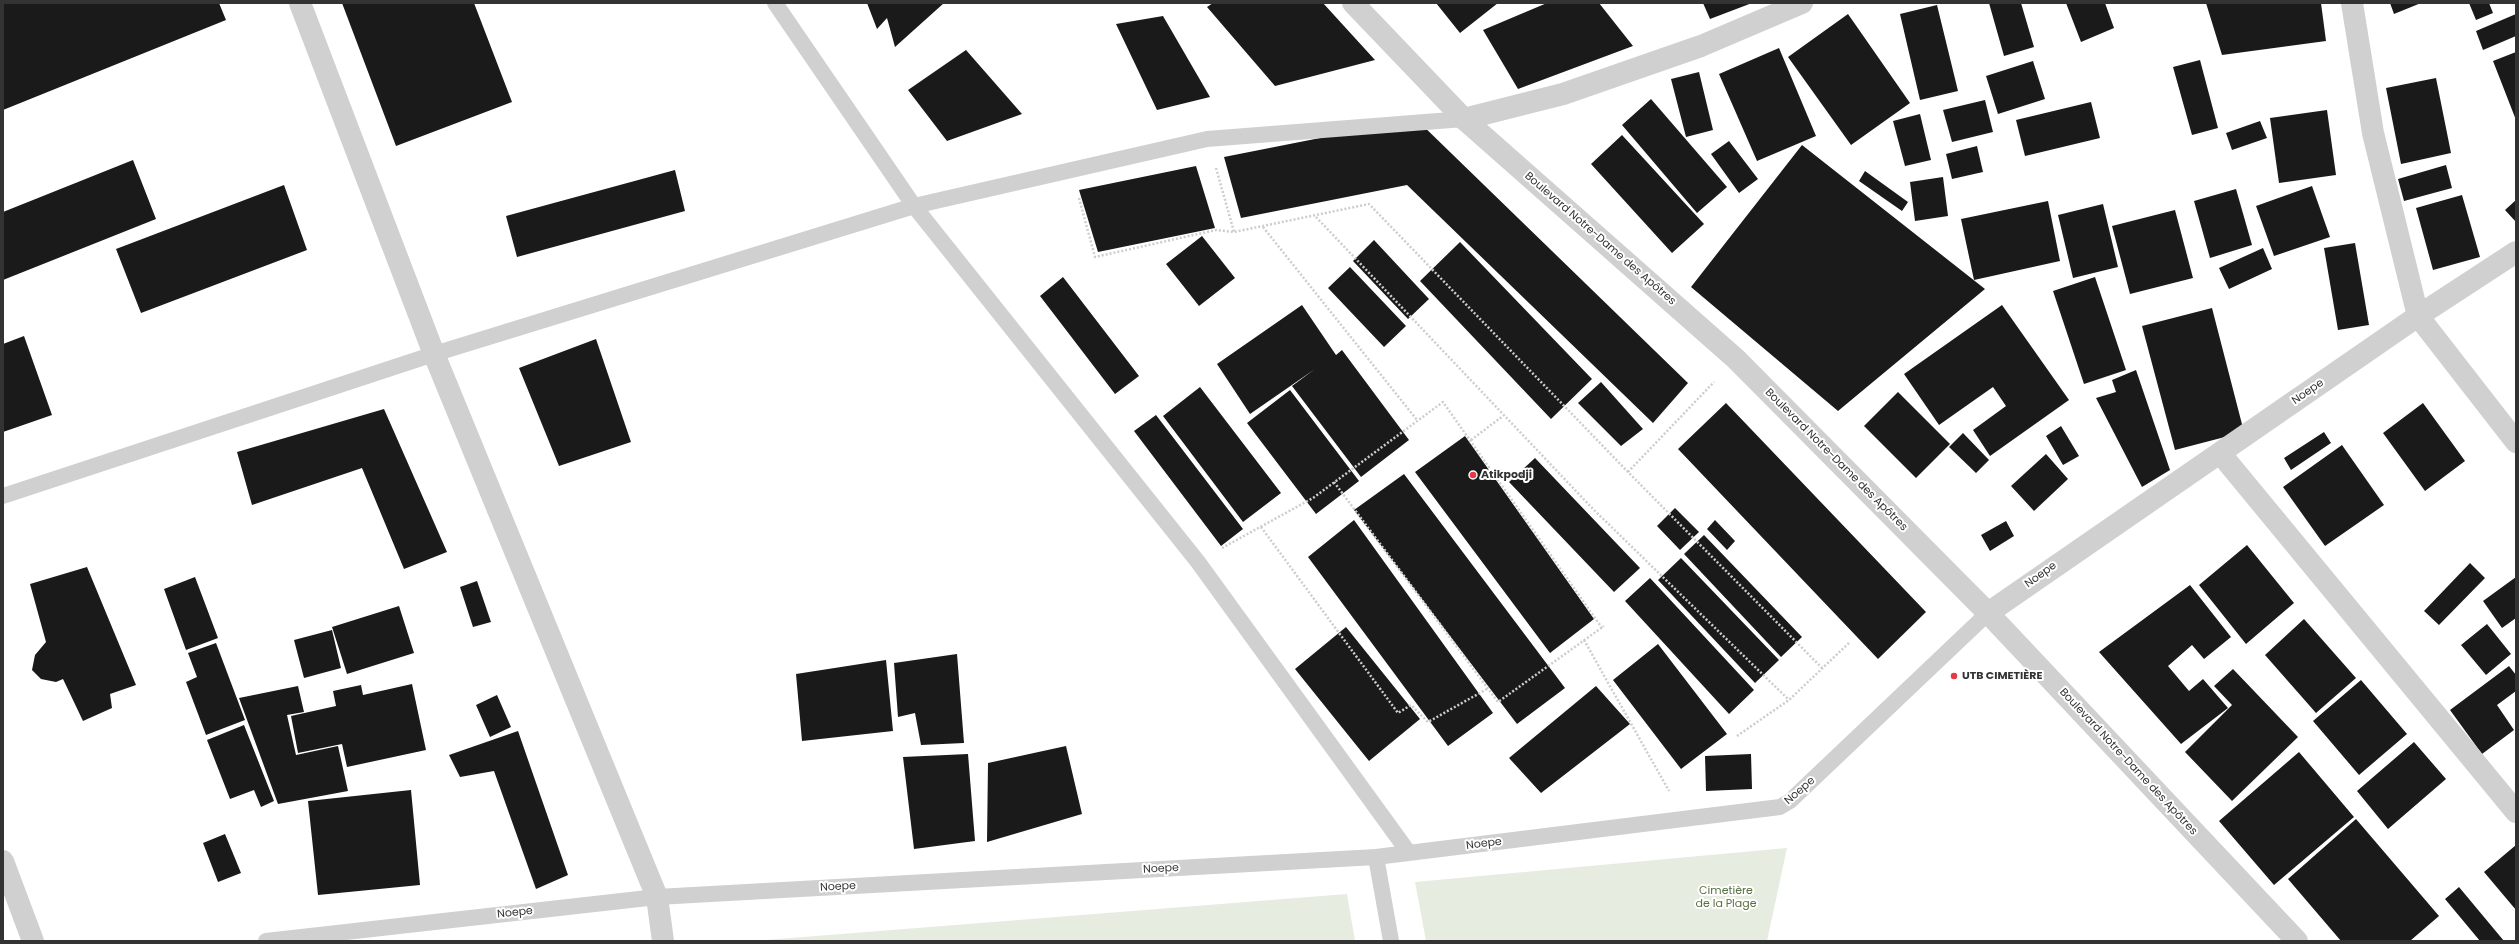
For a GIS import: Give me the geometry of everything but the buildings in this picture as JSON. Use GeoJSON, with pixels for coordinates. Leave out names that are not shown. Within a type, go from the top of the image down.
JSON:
{"type":"FeatureCollection","features":[{"type":"Feature","properties":{"kind":"street"},"geometry":{"type":"LineString","coordinates":[[300,3],[434,354],[656,897],[663,941]]}},
{"type":"Feature","properties":{"kind":"street","name":"Boulevard Notre-Dame des Apôtres"},"geometry":{"type":"LineString","coordinates":[[1353,3],[1464,119],[1736,359],[1988,613],[2297,941]]}},
{"type":"Feature","properties":{"kind":"street"},"geometry":{"type":"LineString","coordinates":[[1464,119],[1563,94],[1701,46],[1802,3]]}},
{"type":"Feature","properties":{"kind":"street"},"geometry":{"type":"LineString","coordinates":[[2352,3],[2373,132],[2418,316],[2516,442]]}},
{"type":"Feature","properties":{"kind":"street","name":"Noepe"},"geometry":{"type":"LineString","coordinates":[[1988,613],[2418,316],[2516,252]]}},
{"type":"Feature","properties":{"kind":"street"},"geometry":{"type":"LineString","coordinates":[[2220,453],[2516,812]]}},
{"type":"Feature","properties":{"kind":"street"},"geometry":{"type":"LineString","coordinates":[[3,861],[33,941]]}},
{"type":"Feature","properties":{"kind":"lane"},"geometry":{"type":"LineString","coordinates":[[775,3],[914,206],[1198,562],[1409,853]]}},
{"type":"Feature","properties":{"kind":"lane"},"geometry":{"type":"LineString","coordinates":[[3,496],[434,354],[914,206],[1072,172],[1207,139],[1464,119]]}},
{"type":"Feature","properties":{"kind":"lane","name":"Noepe"},"geometry":{"type":"LineString","coordinates":[[266,941],[656,897],[1376,857],[1780,807],[1790,801],[1988,613]]}},
{"type":"Feature","properties":{"kind":"lane"},"geometry":{"type":"LineString","coordinates":[[1376,857],[1391,941]]}},
{"type":"Feature","properties":{"kind":"path"},"geometry":{"type":"LineString","coordinates":[[1207,139],[1234,232]]}},
{"type":"Feature","properties":{"kind":"path"},"geometry":{"type":"LineString","coordinates":[[1072,172],[1095,257],[1216,230],[1234,232],[1316,217],[1369,204],[1628,472],[1822,668]]}},
{"type":"Feature","properties":{"kind":"path"},"geometry":{"type":"LineString","coordinates":[[1316,217],[1503,416],[1593,509],[1790,700]]}},
{"type":"Feature","properties":{"kind":"path"},"geometry":{"type":"LineString","coordinates":[[1263,227],[1417,420]]}},
{"type":"Feature","properties":{"kind":"path"},"geometry":{"type":"LineString","coordinates":[[1628,472],[1736,359]]}},
{"type":"Feature","properties":{"kind":"path"},"geometry":{"type":"LineString","coordinates":[[1198,562],[1313,498],[1334,482],[1417,420],[1443,402],[1603,627],[1498,702],[1334,482]]}},
{"type":"Feature","properties":{"kind":"path"},"geometry":{"type":"LineString","coordinates":[[1471,440],[1503,416]]}},
{"type":"Feature","properties":{"kind":"path"},"geometry":{"type":"LineString","coordinates":[[1261,527],[1398,713],[1411,704],[1428,722],[1487,689]]}},
{"type":"Feature","properties":{"kind":"path"},"geometry":{"type":"LineString","coordinates":[[1584,640],[1672,795]]}},
{"type":"Feature","properties":{"kind":"path"},"geometry":{"type":"LineString","coordinates":[[1737,736],[1790,700],[1850,642]]}},
{"type":"Feature","properties":{"kind":"green space","name":"Cimetière de la Plage"},"geometry":{"type":"Polygon","coordinates":[[[1787,848],[1767,941],[1426,941],[1415,882],[1787,848]]]}},
{"type":"Feature","properties":{"kind":"green space"},"geometry":{"type":"Polygon","coordinates":[[[1347,894],[1355,941],[753,941],[1347,894]]]}},
{"type":"Feature","properties":{"kind":"place","name":"Atikpodji"},"geometry":{"type":"Point","coordinates":[1473,475]}},
{"type":"Feature","properties":{"kind":"place","name":"UTB CIMETIÈRE"},"geometry":{"type":"Point","coordinates":[1954,676]}}]}
